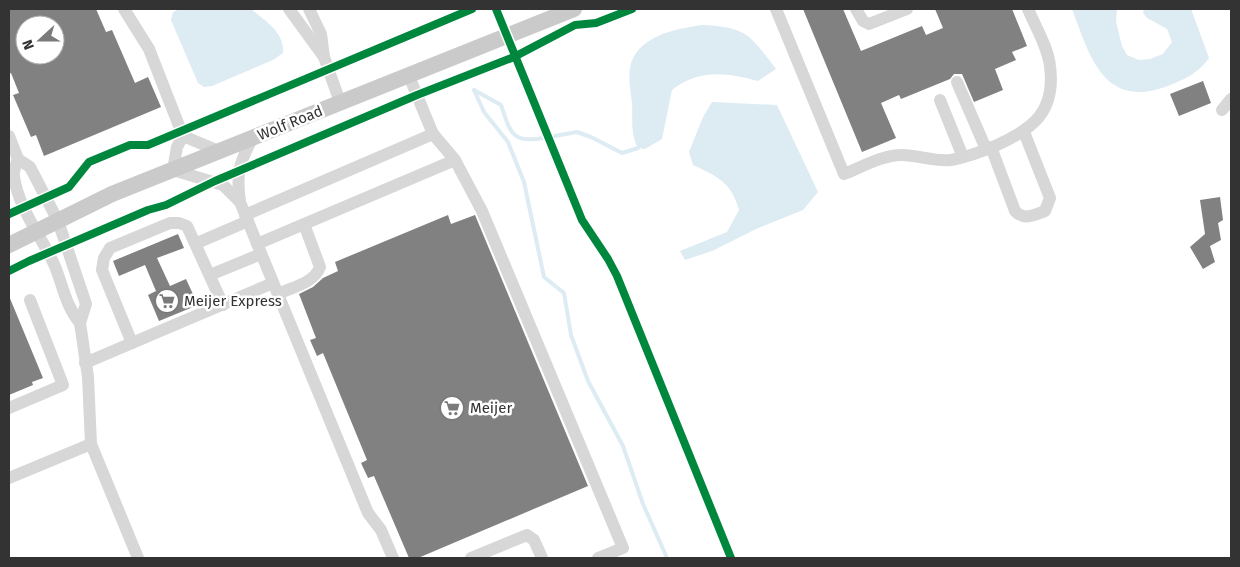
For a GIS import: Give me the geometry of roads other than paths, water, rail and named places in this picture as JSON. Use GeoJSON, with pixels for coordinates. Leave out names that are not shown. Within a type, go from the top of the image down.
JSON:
{"type":"FeatureCollection","features":[{"type":"Feature","properties":{"kind":"main road","name":"Wolf Road"},"geometry":{"type":"LineString","coordinates":[[9,244],[112,194],[574,9]]}},
{"type":"Feature","properties":{"kind":"street"},"geometry":{"type":"LineString","coordinates":[[124,9],[149,50],[183,136],[220,151]]}},
{"type":"Feature","properties":{"kind":"street"},"geometry":{"type":"LineString","coordinates":[[289,9],[324,57]]}},
{"type":"Feature","properties":{"kind":"street"},"geometry":{"type":"LineString","coordinates":[[309,9],[321,34],[324,57],[340,102]]}},
{"type":"Feature","properties":{"kind":"street"},"geometry":{"type":"LineString","coordinates":[[776,9],[844,174],[886,157],[914,156],[949,160],[963,157],[989,148],[1031,127],[1042,113],[1049,99],[1051,82],[1050,64],[1028,9]]}},
{"type":"Feature","properties":{"kind":"street"},"geometry":{"type":"LineString","coordinates":[[856,9],[863,21],[869,24],[907,9]]}},
{"type":"Feature","properties":{"kind":"street"},"geometry":{"type":"LineString","coordinates":[[409,76],[433,134],[455,160],[482,211],[623,548],[598,558]]}},
{"type":"Feature","properties":{"kind":"street"},"geometry":{"type":"LineString","coordinates":[[957,82],[989,148],[1015,211],[1019,215],[1030,217],[1045,211],[1050,198],[1024,132]]}},
{"type":"Feature","properties":{"kind":"street"},"geometry":{"type":"LineString","coordinates":[[1222,110],[1231,99]]}},
{"type":"Feature","properties":{"kind":"street"},"geometry":{"type":"LineString","coordinates":[[940,100],[963,157]]}},
{"type":"Feature","properties":{"kind":"street"},"geometry":{"type":"LineString","coordinates":[[197,243],[246,218],[433,134]]}},
{"type":"Feature","properties":{"kind":"street"},"geometry":{"type":"LineString","coordinates":[[9,136],[18,159],[30,167],[58,221],[86,304],[80,323],[91,444],[138,558]]}},
{"type":"Feature","properties":{"kind":"street"},"geometry":{"type":"LineString","coordinates":[[183,136],[177,147],[173,170],[223,185],[240,202]]}},
{"type":"Feature","properties":{"kind":"street"},"geometry":{"type":"LineString","coordinates":[[253,138],[241,160],[238,172],[240,202],[368,513],[381,530],[393,558]]}},
{"type":"Feature","properties":{"kind":"street"},"geometry":{"type":"LineString","coordinates":[[18,159],[13,176],[35,232],[53,263],[69,310],[80,323]]}},
{"type":"Feature","properties":{"kind":"street"},"geometry":{"type":"LineString","coordinates":[[210,275],[304,224],[455,160]]}},
{"type":"Feature","properties":{"kind":"street"},"geometry":{"type":"LineString","coordinates":[[132,343],[102,270],[104,258],[110,248],[170,223],[180,223],[188,226],[197,243],[222,305]]}},
{"type":"Feature","properties":{"kind":"street"},"geometry":{"type":"LineString","coordinates":[[85,363],[222,305],[310,280],[318,273],[320,267],[304,224]]}},
{"type":"Feature","properties":{"kind":"street"},"geometry":{"type":"LineString","coordinates":[[9,408],[63,385],[30,300]]}},
{"type":"Feature","properties":{"kind":"street"},"geometry":{"type":"LineString","coordinates":[[9,478],[91,444]]}},
{"type":"Feature","properties":{"kind":"street"},"geometry":{"type":"LineString","coordinates":[[472,558],[528,535],[534,540],[542,558]]}},
{"type":"Feature","properties":{"kind":"waterway"},"geometry":{"type":"LineString","coordinates":[[474,90],[484,112],[508,142],[524,182],[544,277],[564,293],[571,335],[588,381],[623,446],[643,504],[667,558]]}},
{"type":"Feature","properties":{"kind":"waterway"},"geometry":{"type":"LineString","coordinates":[[474,90],[501,105],[513,134],[524,139],[543,138]]}},
{"type":"Feature","properties":{"kind":"waterway"},"geometry":{"type":"LineString","coordinates":[[555,136],[577,132],[622,153],[638,148]]}},
{"type":"Feature","properties":{"kind":"place","name":"Meijer Express"},"geometry":{"type":"Point","coordinates":[167,301]}},
{"type":"Feature","properties":{"kind":"place","name":"Meijer"},"geometry":{"type":"Point","coordinates":[452,408]}}]}
